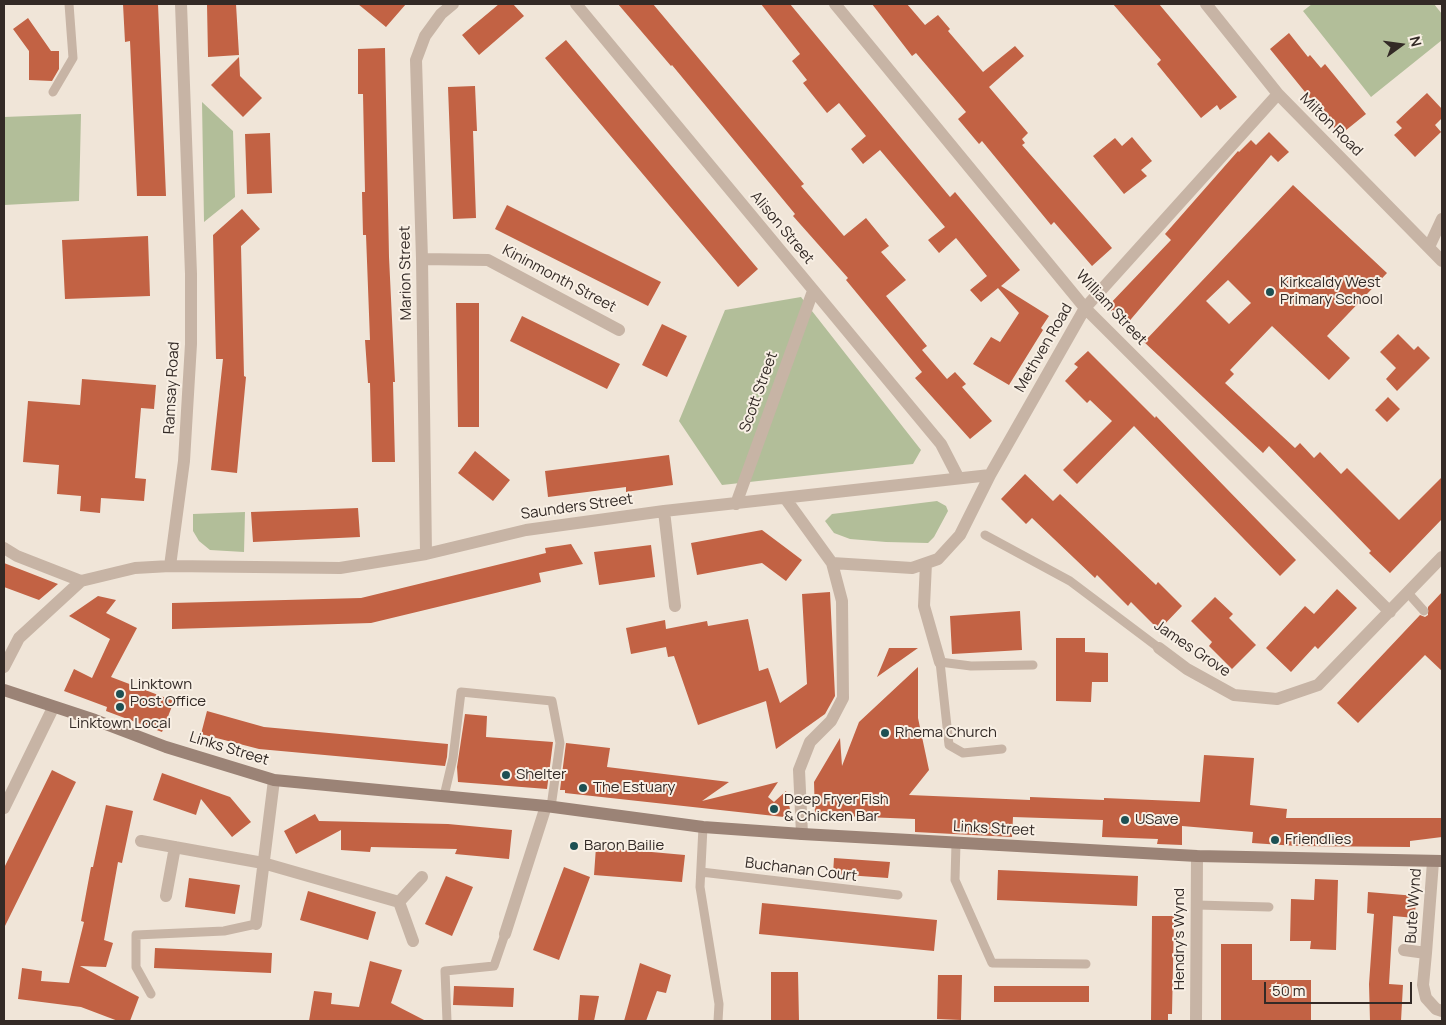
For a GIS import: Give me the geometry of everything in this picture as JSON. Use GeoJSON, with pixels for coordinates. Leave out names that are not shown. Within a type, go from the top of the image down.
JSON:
{"type":"FeatureCollection","features":[{"type":"Feature","properties":{"kind":"street","name":"Ramsay Road"},"geometry":{"type":"LineString","coordinates":[[170,566],[184,461],[191,344],[191,265],[181,4]]}},
{"type":"Feature","properties":{"kind":"street","name":"Marion Street"},"geometry":{"type":"LineString","coordinates":[[426,554],[422,259],[416,60],[425,36],[441,14],[453,4]]}},
{"type":"Feature","properties":{"kind":"street","name":"Alison Street"},"geometry":{"type":"LineString","coordinates":[[576,4],[941,444],[958,477]]}},
{"type":"Feature","properties":{"kind":"street","name":"William Street"},"geometry":{"type":"LineString","coordinates":[[835,4],[1085,308],[1390,612]]}},
{"type":"Feature","properties":{"kind":"street","name":"Milton Road"},"geometry":{"type":"LineString","coordinates":[[1206,4],[1278,94],[1442,261]]}},
{"type":"Feature","properties":{"kind":"street","name":"Methven Road"},"geometry":{"type":"LineString","coordinates":[[832,563],[912,568],[938,559],[960,535],[990,475],[1085,308],[1278,94]]}},
{"type":"Feature","properties":{"kind":"street"},"geometry":{"type":"LineString","coordinates":[[1429,247],[1442,219]]}},
{"type":"Feature","properties":{"kind":"street","name":"Kininmonth Street"},"geometry":{"type":"LineString","coordinates":[[422,259],[488,260],[619,330]]}},
{"type":"Feature","properties":{"kind":"street","name":"Scott Street"},"geometry":{"type":"LineString","coordinates":[[736,504],[813,291]]}},
{"type":"Feature","properties":{"kind":"street","name":"Saunders Street"},"geometry":{"type":"LineString","coordinates":[[170,566],[340,568],[426,554],[526,530],[664,511],[958,477],[990,475]]}},
{"type":"Feature","properties":{"kind":"street"},"geometry":{"type":"LineString","coordinates":[[785,498],[832,563],[842,601],[843,698],[831,721],[810,742],[799,770],[802,834]]}},
{"type":"Feature","properties":{"kind":"street"},"geometry":{"type":"LineString","coordinates":[[664,511],[675,606]]}},
{"type":"Feature","properties":{"kind":"street"},"geometry":{"type":"LineString","coordinates":[[4,548],[17,556],[81,581]]}},
{"type":"Feature","properties":{"kind":"street","name":"James Grove"},"geometry":{"type":"LineString","coordinates":[[1159,648],[1187,669],[1234,695],[1278,699],[1318,685],[1442,557]]}},
{"type":"Feature","properties":{"kind":"street"},"geometry":{"type":"LineString","coordinates":[[926,563],[924,606],[940,662]]}},
{"type":"Feature","properties":{"kind":"street"},"geometry":{"type":"LineString","coordinates":[[4,667],[19,638],[81,581],[135,568],[170,566]]}},
{"type":"Feature","properties":{"kind":"street","name":"Links Street"},"geometry":{"type":"LineString","coordinates":[[4,690],[53,708],[95,720],[166,747],[274,780],[549,807],[703,827],[802,834],[1197,856],[1438,862]]}},
{"type":"Feature","properties":{"kind":"street"},"geometry":{"type":"LineString","coordinates":[[4,808],[53,708]]}},
{"type":"Feature","properties":{"kind":"street","name":"Links Street"},"geometry":{"type":"LineString","coordinates":[[256,924],[274,780]]}},
{"type":"Feature","properties":{"kind":"street"},"geometry":{"type":"LineString","coordinates":[[504,934],[549,807]]}},
{"type":"Feature","properties":{"kind":"street"},"geometry":{"type":"LineString","coordinates":[[142,841],[263,863],[399,902]]}},
{"type":"Feature","properties":{"kind":"street"},"geometry":{"type":"LineString","coordinates":[[166,896],[175,847]]}},
{"type":"Feature","properties":{"kind":"street","name":"Hendry's Wynd"},"geometry":{"type":"LineString","coordinates":[[1196,1021],[1197,856]]}},
{"type":"Feature","properties":{"kind":"street","name":"Bute Wynd"},"geometry":{"type":"LineString","coordinates":[[1438,862],[1423,985],[1426,998],[1436,1009],[1442,1011]]}},
{"type":"Feature","properties":{"kind":"street"},"geometry":{"type":"LineString","coordinates":[[399,902],[422,877]]}},
{"type":"Feature","properties":{"kind":"street"},"geometry":{"type":"LineString","coordinates":[[399,902],[413,941]]}},
{"type":"Feature","properties":{"kind":"street"},"geometry":{"type":"LineString","coordinates":[[1404,950],[1426,953]]}},
{"type":"Feature","properties":{"kind":"lane"},"geometry":{"type":"LineString","coordinates":[[54,92],[73,58],[70,4]]}},
{"type":"Feature","properties":{"kind":"lane","name":"James Grove"},"geometry":{"type":"LineString","coordinates":[[986,535],[1070,580],[1159,648]]}},
{"type":"Feature","properties":{"kind":"lane"},"geometry":{"type":"LineString","coordinates":[[1408,593],[1424,611]]}},
{"type":"Feature","properties":{"kind":"lane"},"geometry":{"type":"LineString","coordinates":[[1002,749],[963,753],[949,744],[940,662],[971,666],[1033,665]]}},
{"type":"Feature","properties":{"kind":"lane"},"geometry":{"type":"LineString","coordinates":[[444,796],[453,758],[461,692],[552,702],[560,743],[549,807]]}},
{"type":"Feature","properties":{"kind":"lane"},"geometry":{"type":"LineString","coordinates":[[703,827],[700,887],[719,1004],[718,1021]]}},
{"type":"Feature","properties":{"kind":"lane"},"geometry":{"type":"LineString","coordinates":[[956,843],[955,880],[992,963],[1086,964]]}},
{"type":"Feature","properties":{"kind":"lane","name":"Buchanan Court"},"geometry":{"type":"LineString","coordinates":[[701,872],[898,895]]}},
{"type":"Feature","properties":{"kind":"lane"},"geometry":{"type":"LineString","coordinates":[[1197,905],[1269,907]]}},
{"type":"Feature","properties":{"kind":"lane"},"geometry":{"type":"LineString","coordinates":[[151,994],[136,967],[136,935],[224,931],[256,924]]}},
{"type":"Feature","properties":{"kind":"lane"},"geometry":{"type":"LineString","coordinates":[[447,1021],[445,971],[494,966],[504,934]]}},
{"type":"Feature","properties":{"kind":"green space"},"geometry":{"type":"Polygon","coordinates":[[[1312,4],[1434,4],[1442,14],[1442,40],[1371,97],[1303,11],[1312,4]]]}},
{"type":"Feature","properties":{"kind":"green space"},"geometry":{"type":"Polygon","coordinates":[[[202,102],[233,131],[235,197],[204,222],[202,102]]]}},
{"type":"Feature","properties":{"kind":"green space"},"geometry":{"type":"Polygon","coordinates":[[[81,114],[79,201],[4,205],[4,117],[81,114]]]}},
{"type":"Feature","properties":{"kind":"green space"},"geometry":{"type":"Polygon","coordinates":[[[801,297],[921,450],[913,464],[722,485],[679,421],[725,310],[801,297]]]}},
{"type":"Feature","properties":{"kind":"green space"},"geometry":{"type":"Polygon","coordinates":[[[937,501],[946,506],[948,511],[934,537],[928,543],[850,539],[834,533],[825,521],[832,514],[937,501]]]}},
{"type":"Feature","properties":{"kind":"green space"},"geometry":{"type":"Polygon","coordinates":[[[245,512],[244,552],[210,550],[199,541],[193,531],[193,514],[245,512]]]}},
{"type":"Feature","properties":{"kind":"building"},"geometry":{"type":"Polygon","coordinates":[[[123,4],[158,4],[166,196],[137,196],[130,41],[125,42],[123,4]]]}},
{"type":"Feature","properties":{"kind":"building"},"geometry":{"type":"Polygon","coordinates":[[[207,4],[236,4],[239,55],[208,57],[207,4]]]}},
{"type":"Feature","properties":{"kind":"building"},"geometry":{"type":"Polygon","coordinates":[[[358,4],[406,4],[386,27],[358,4]]]}},
{"type":"Feature","properties":{"kind":"building"},"geometry":{"type":"Polygon","coordinates":[[[499,4],[513,4],[524,16],[479,55],[462,35],[499,4]]]}},
{"type":"Feature","properties":{"kind":"building"},"geometry":{"type":"Polygon","coordinates":[[[618,4],[653,4],[804,184],[801,186],[844,236],[866,218],[889,246],[881,252],[906,280],[886,296],[927,346],[922,350],[947,379],[955,372],[966,384],[962,387],[992,421],[970,439],[915,378],[922,372],[846,280],[848,278],[793,216],[795,214],[672,65],[618,4]]]}},
{"type":"Feature","properties":{"kind":"building"},"geometry":{"type":"Polygon","coordinates":[[[761,4],[790,4],[950,197],[955,192],[1020,270],[1001,286],[1049,316],[1041,328],[1043,330],[1009,385],[973,364],[991,337],[1000,342],[1019,313],[998,288],[981,302],[970,290],[987,276],[956,238],[939,253],[928,240],[945,227],[880,150],[863,164],[851,149],[866,136],[839,103],[827,113],[803,83],[807,80],[792,61],[800,54],[761,4]]]}},
{"type":"Feature","properties":{"kind":"building"},"geometry":{"type":"Polygon","coordinates":[[[872,4],[907,4],[925,25],[938,15],[950,29],[948,31],[983,72],[1015,46],[1024,56],[989,87],[1028,133],[1022,139],[1025,143],[1022,145],[1112,248],[1092,266],[1054,222],[1051,225],[982,141],[979,144],[958,119],[966,112],[916,53],[912,56],[872,4]]]}},
{"type":"Feature","properties":{"kind":"building"},"geometry":{"type":"Polygon","coordinates":[[[1113,4],[1159,4],[1237,97],[1220,110],[1217,105],[1201,118],[1157,64],[1161,60],[1113,4]]]}},
{"type":"Feature","properties":{"kind":"building"},"geometry":{"type":"Polygon","coordinates":[[[28,18],[51,51],[59,51],[59,69],[52,81],[29,80],[29,51],[13,29],[28,18]]]}},
{"type":"Feature","properties":{"kind":"building"},"geometry":{"type":"Polygon","coordinates":[[[1289,33],[1308,57],[1310,55],[1321,68],[1325,64],[1366,114],[1340,135],[1270,49],[1289,33]]]}},
{"type":"Feature","properties":{"kind":"building"},"geometry":{"type":"Polygon","coordinates":[[[566,40],[758,269],[738,287],[545,58],[566,40]]]}},
{"type":"Feature","properties":{"kind":"building"},"geometry":{"type":"Polygon","coordinates":[[[385,48],[389,257],[395,382],[393,382],[395,462],[372,462],[370,383],[368,383],[365,340],[370,340],[366,235],[363,235],[362,192],[365,192],[363,94],[358,94],[358,49],[385,48]]]}},
{"type":"Feature","properties":{"kind":"building"},"geometry":{"type":"Polygon","coordinates":[[[239,57],[240,76],[262,98],[243,117],[211,85],[239,57]]]}},
{"type":"Feature","properties":{"kind":"building"},"geometry":{"type":"Polygon","coordinates":[[[475,86],[477,131],[473,131],[476,218],[453,219],[448,87],[475,86]]]}},
{"type":"Feature","properties":{"kind":"building"},"geometry":{"type":"Polygon","coordinates":[[[1427,93],[1442,109],[1442,118],[1435,125],[1441,132],[1415,157],[1394,135],[1402,128],[1396,122],[1427,93]]]}},
{"type":"Feature","properties":{"kind":"building"},"geometry":{"type":"Polygon","coordinates":[[[1269,132],[1289,152],[1278,162],[1271,155],[1126,325],[1107,307],[1171,240],[1165,234],[1238,151],[1251,140],[1256,145],[1269,132]]]}},
{"type":"Feature","properties":{"kind":"building"},"geometry":{"type":"Polygon","coordinates":[[[270,133],[272,193],[247,194],[245,134],[270,133]]]}},
{"type":"Feature","properties":{"kind":"building"},"geometry":{"type":"Polygon","coordinates":[[[1132,137],[1152,161],[1141,170],[1147,176],[1124,194],[1093,156],[1115,138],[1122,146],[1132,137]]]}},
{"type":"Feature","properties":{"kind":"building"},"geometry":{"type":"Polygon","coordinates":[[[1293,185],[1387,273],[1327,336],[1350,358],[1329,380],[1272,326],[1230,370],[1234,374],[1225,383],[1295,448],[1300,443],[1314,458],[1320,452],[1341,474],[1347,468],[1399,520],[1442,477],[1442,519],[1390,573],[1269,446],[1263,453],[1144,342],[1293,185]],[[1228,280],[1206,301],[1229,324],[1251,303],[1228,280]]]}},
{"type":"Feature","properties":{"kind":"building"},"geometry":{"type":"Polygon","coordinates":[[[507,205],[661,282],[648,306],[495,229],[507,205]]]}},
{"type":"Feature","properties":{"kind":"building"},"geometry":{"type":"Polygon","coordinates":[[[242,209],[260,229],[241,246],[244,376],[246,377],[237,473],[211,470],[223,359],[216,359],[213,235],[242,209]]]}},
{"type":"Feature","properties":{"kind":"building"},"geometry":{"type":"Polygon","coordinates":[[[148,236],[150,296],[65,299],[62,240],[148,236]]]}},
{"type":"Feature","properties":{"kind":"building"},"geometry":{"type":"Polygon","coordinates":[[[456,303],[479,303],[479,427],[458,427],[456,303]]]}},
{"type":"Feature","properties":{"kind":"building"},"geometry":{"type":"Polygon","coordinates":[[[522,316],[620,364],[607,389],[510,341],[522,316]]]}},
{"type":"Feature","properties":{"kind":"building"},"geometry":{"type":"Polygon","coordinates":[[[662,324],[687,336],[667,377],[642,365],[662,324]]]}},
{"type":"Feature","properties":{"kind":"building"},"geometry":{"type":"Polygon","coordinates":[[[1398,334],[1414,350],[1418,346],[1430,358],[1397,391],[1386,379],[1396,368],[1380,352],[1398,334]]]}},
{"type":"Feature","properties":{"kind":"building"},"geometry":{"type":"Polygon","coordinates":[[[1088,351],[1155,418],[1156,416],[1296,560],[1280,576],[1134,426],[1077,484],[1063,470],[1112,421],[1090,400],[1087,403],[1065,381],[1078,367],[1074,364],[1088,351]]]}},
{"type":"Feature","properties":{"kind":"building"},"geometry":{"type":"Polygon","coordinates":[[[82,379],[156,385],[154,409],[141,408],[135,478],[146,479],[144,501],[101,498],[100,513],[80,511],[81,496],[57,494],[59,465],[23,462],[28,401],[80,405],[82,379]]]}},
{"type":"Feature","properties":{"kind":"building"},"geometry":{"type":"Polygon","coordinates":[[[1388,397],[1400,409],[1387,422],[1375,410],[1388,397]]]}},
{"type":"Feature","properties":{"kind":"building"},"geometry":{"type":"Polygon","coordinates":[[[475,451],[510,480],[493,501],[458,473],[475,451]]]}},
{"type":"Feature","properties":{"kind":"building"},"geometry":{"type":"Polygon","coordinates":[[[669,455],[673,485],[626,492],[626,487],[548,497],[545,471],[669,455]]]}},
{"type":"Feature","properties":{"kind":"building"},"geometry":{"type":"Polygon","coordinates":[[[1025,474],[1053,501],[1060,494],[1156,585],[1158,582],[1182,606],[1159,630],[1131,602],[1128,606],[1097,575],[1095,578],[1032,518],[1026,524],[1001,499],[1025,474]]]}},
{"type":"Feature","properties":{"kind":"building"},"geometry":{"type":"Polygon","coordinates":[[[358,508],[360,537],[253,542],[251,512],[358,508]]]}},
{"type":"Feature","properties":{"kind":"building"},"geometry":{"type":"Polygon","coordinates":[[[762,530],[802,560],[786,581],[762,563],[697,575],[691,543],[762,530]]]}},
{"type":"Feature","properties":{"kind":"building"},"geometry":{"type":"Polygon","coordinates":[[[571,544],[583,564],[539,573],[541,582],[371,623],[172,629],[172,603],[361,598],[546,553],[545,548],[571,544]]]}},
{"type":"Feature","properties":{"kind":"building"},"geometry":{"type":"Polygon","coordinates":[[[651,545],[655,577],[599,585],[594,552],[651,545]]]}},
{"type":"Feature","properties":{"kind":"building"},"geometry":{"type":"Polygon","coordinates":[[[4,563],[58,584],[39,600],[4,587],[4,563]]]}},
{"type":"Feature","properties":{"kind":"building"},"geometry":{"type":"Polygon","coordinates":[[[1337,589],[1357,608],[1318,649],[1315,646],[1291,672],[1266,648],[1305,606],[1314,614],[1337,589]]]}},
{"type":"Feature","properties":{"kind":"building"},"geometry":{"type":"Polygon","coordinates":[[[830,592],[835,696],[825,714],[776,749],[766,701],[698,725],[674,656],[668,657],[666,647],[631,654],[626,628],[665,620],[666,629],[707,621],[708,626],[748,619],[759,671],[768,668],[780,703],[807,684],[802,594],[830,592]]]}},
{"type":"Feature","properties":{"kind":"building"},"geometry":{"type":"Polygon","coordinates":[[[1442,592],[1442,671],[1425,655],[1358,723],[1337,703],[1420,615],[1425,617],[1428,615],[1428,607],[1442,592]]]}},
{"type":"Feature","properties":{"kind":"building"},"geometry":{"type":"Polygon","coordinates":[[[98,596],[116,600],[106,613],[137,628],[111,677],[174,701],[162,732],[106,711],[107,707],[64,691],[74,669],[92,678],[110,639],[69,616],[98,596]]]}},
{"type":"Feature","properties":{"kind":"building"},"geometry":{"type":"Polygon","coordinates":[[[1215,597],[1233,614],[1229,618],[1256,645],[1232,669],[1209,646],[1212,642],[1191,621],[1215,597]]]}},
{"type":"Feature","properties":{"kind":"building"},"geometry":{"type":"Polygon","coordinates":[[[1020,611],[1022,650],[952,654],[950,616],[1020,611]]]}},
{"type":"Feature","properties":{"kind":"building"},"geometry":{"type":"Polygon","coordinates":[[[1056,638],[1085,638],[1085,652],[1108,653],[1108,682],[1092,682],[1091,702],[1056,701],[1056,638]]]}},
{"type":"Feature","properties":{"kind":"building"},"geometry":{"type":"Polygon","coordinates":[[[889,648],[918,648],[877,677],[889,648]]]}},
{"type":"Feature","properties":{"kind":"building"},"geometry":{"type":"Polygon","coordinates":[[[918,667],[918,718],[929,770],[909,795],[1030,800],[1030,797],[1200,802],[1204,755],[1254,758],[1250,805],[1287,809],[1286,818],[1442,818],[1442,837],[1410,841],[1410,847],[1297,846],[1252,843],[1253,832],[1182,826],[1182,845],[1157,844],[1158,839],[1102,837],[1103,820],[1013,817],[1012,837],[915,832],[915,819],[815,815],[814,782],[840,738],[842,766],[859,722],[918,667]]]}},
{"type":"Feature","properties":{"kind":"building"},"geometry":{"type":"Polygon","coordinates":[[[207,711],[264,727],[448,744],[447,757],[445,766],[259,749],[201,734],[207,711]]]}},
{"type":"Feature","properties":{"kind":"building"},"geometry":{"type":"Polygon","coordinates":[[[465,714],[487,716],[486,737],[553,742],[547,789],[458,782],[457,767],[465,714]]]}},
{"type":"Feature","properties":{"kind":"building"},"geometry":{"type":"Polygon","coordinates":[[[566,743],[610,748],[607,767],[729,782],[702,801],[778,782],[768,797],[774,802],[786,791],[791,814],[788,815],[793,818],[565,793],[565,790],[560,790],[566,743]]]}},
{"type":"Feature","properties":{"kind":"building"},"geometry":{"type":"Polygon","coordinates":[[[52,770],[76,782],[4,928],[4,868],[52,770]]]}},
{"type":"Feature","properties":{"kind":"building"},"geometry":{"type":"Polygon","coordinates":[[[162,773],[230,797],[251,822],[232,837],[201,799],[196,815],[153,800],[162,773]]]}},
{"type":"Feature","properties":{"kind":"building"},"geometry":{"type":"Polygon","coordinates":[[[106,805],[133,811],[122,863],[118,862],[104,940],[113,943],[106,967],[80,966],[139,997],[130,1021],[118,1021],[81,1007],[18,999],[22,968],[42,971],[41,981],[69,983],[84,922],[81,921],[91,867],[93,867],[106,805]]]}},
{"type":"Feature","properties":{"kind":"building"},"geometry":{"type":"Polygon","coordinates":[[[315,814],[319,821],[448,824],[512,830],[509,859],[455,854],[457,849],[371,847],[370,852],[341,850],[341,830],[296,854],[284,831],[315,814]]]}},
{"type":"Feature","properties":{"kind":"building"},"geometry":{"type":"Polygon","coordinates":[[[596,847],[685,855],[682,882],[594,875],[596,847]]]}},
{"type":"Feature","properties":{"kind":"building"},"geometry":{"type":"Polygon","coordinates":[[[834,858],[890,862],[888,878],[833,874],[834,858]]]}},
{"type":"Feature","properties":{"kind":"building"},"geometry":{"type":"Polygon","coordinates":[[[564,867],[590,877],[559,960],[533,950],[564,867]]]}},
{"type":"Feature","properties":{"kind":"building"},"geometry":{"type":"Polygon","coordinates":[[[998,870],[1138,876],[1137,906],[997,900],[998,870]]]}},
{"type":"Feature","properties":{"kind":"building"},"geometry":{"type":"Polygon","coordinates":[[[446,876],[473,887],[452,936],[425,924],[446,876]]]}},
{"type":"Feature","properties":{"kind":"building"},"geometry":{"type":"Polygon","coordinates":[[[189,878],[240,885],[235,914],[185,907],[189,878]]]}},
{"type":"Feature","properties":{"kind":"building"},"geometry":{"type":"Polygon","coordinates":[[[1315,879],[1338,880],[1336,950],[1310,949],[1311,941],[1290,941],[1291,899],[1314,900],[1315,879]]]}},
{"type":"Feature","properties":{"kind":"building"},"geometry":{"type":"Polygon","coordinates":[[[308,891],[376,912],[368,940],[300,920],[308,891]]]}},
{"type":"Feature","properties":{"kind":"building"},"geometry":{"type":"Polygon","coordinates":[[[1368,892],[1416,896],[1415,918],[1393,916],[1389,984],[1403,985],[1401,1021],[1370,1021],[1369,984],[1374,914],[1367,913],[1368,892]]]}},
{"type":"Feature","properties":{"kind":"building"},"geometry":{"type":"Polygon","coordinates":[[[762,903],[937,920],[934,951],[759,934],[762,903]]]}},
{"type":"Feature","properties":{"kind":"building"},"geometry":{"type":"Polygon","coordinates":[[[1152,916],[1174,916],[1172,1014],[1168,1014],[1168,1021],[1151,1021],[1152,916]]]}},
{"type":"Feature","properties":{"kind":"building"},"geometry":{"type":"Polygon","coordinates":[[[1221,944],[1252,944],[1252,980],[1311,980],[1311,1021],[1221,1021],[1221,944]]]}},
{"type":"Feature","properties":{"kind":"building"},"geometry":{"type":"Polygon","coordinates":[[[155,948],[272,953],[271,973],[154,968],[155,948]]]}},
{"type":"Feature","properties":{"kind":"building"},"geometry":{"type":"Polygon","coordinates":[[[370,961],[402,970],[391,1003],[426,1021],[309,1021],[314,991],[332,993],[331,1004],[359,1007],[370,961]]]}},
{"type":"Feature","properties":{"kind":"building"},"geometry":{"type":"Polygon","coordinates":[[[640,963],[671,975],[666,993],[657,991],[646,1021],[624,1021],[640,963]]]}},
{"type":"Feature","properties":{"kind":"building"},"geometry":{"type":"Polygon","coordinates":[[[771,972],[798,972],[799,1021],[771,1021],[771,972]]]}},
{"type":"Feature","properties":{"kind":"building"},"geometry":{"type":"Polygon","coordinates":[[[938,975],[962,975],[961,1020],[937,1019],[938,975]]]}},
{"type":"Feature","properties":{"kind":"building"},"geometry":{"type":"Polygon","coordinates":[[[454,986],[514,988],[513,1007],[453,1005],[454,986]]]}},
{"type":"Feature","properties":{"kind":"building"},"geometry":{"type":"Polygon","coordinates":[[[994,986],[1089,986],[1089,1002],[994,1002],[994,986]]]}},
{"type":"Feature","properties":{"kind":"building"},"geometry":{"type":"Polygon","coordinates":[[[580,995],[599,996],[594,1021],[578,1021],[580,995]]]}},
{"type":"Feature","properties":{"kind":"place","name":"Kirkcaldy West Primary School"},"geometry":{"type":"Point","coordinates":[1270,292]}},
{"type":"Feature","properties":{"kind":"place","name":"Linktown Post Office"},"geometry":{"type":"Point","coordinates":[120,694]}},
{"type":"Feature","properties":{"kind":"place","name":"Linktown Local"},"geometry":{"type":"Point","coordinates":[120,707]}},
{"type":"Feature","properties":{"kind":"place","name":"Rhema Church"},"geometry":{"type":"Point","coordinates":[885,733]}},
{"type":"Feature","properties":{"kind":"place","name":"Shelter"},"geometry":{"type":"Point","coordinates":[506,775]}},
{"type":"Feature","properties":{"kind":"place","name":"The Estuary"},"geometry":{"type":"Point","coordinates":[583,788]}},
{"type":"Feature","properties":{"kind":"place","name":"Deep Fryer Fish & Chicken Bar"},"geometry":{"type":"Point","coordinates":[774,809]}},
{"type":"Feature","properties":{"kind":"place","name":"USave"},"geometry":{"type":"Point","coordinates":[1125,820]}},
{"type":"Feature","properties":{"kind":"place","name":"Friendlies"},"geometry":{"type":"Point","coordinates":[1275,840]}},
{"type":"Feature","properties":{"kind":"place","name":"Baron Bailie"},"geometry":{"type":"Point","coordinates":[574,846]}}]}
